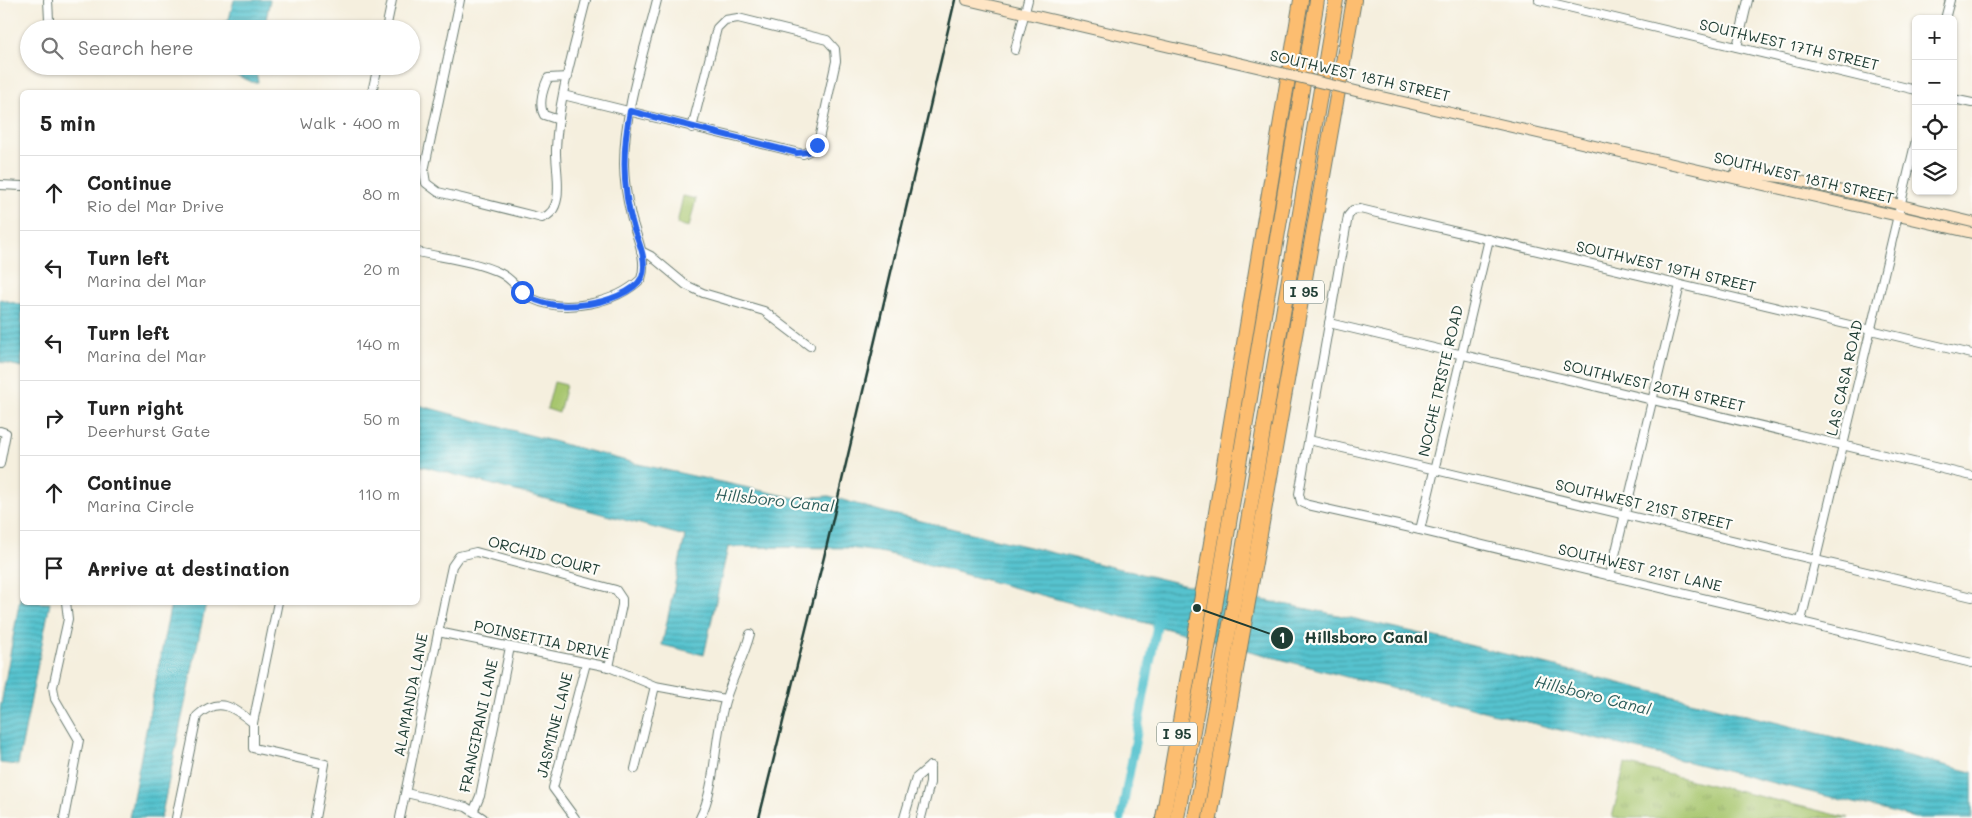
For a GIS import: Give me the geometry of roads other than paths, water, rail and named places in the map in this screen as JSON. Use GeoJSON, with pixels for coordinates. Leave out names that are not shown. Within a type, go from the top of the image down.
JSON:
{"type":"FeatureCollection","features":[{"type":"Feature","properties":{"kind":"highway","name":"I 95"},"geometry":{"type":"LineString","coordinates":[[1162,818],[1206,572],[1301,0]]}},
{"type":"Feature","properties":{"kind":"highway"},"geometry":{"type":"LineString","coordinates":[[1177,818],[1207,654],[1317,0]]}},
{"type":"Feature","properties":{"kind":"highway"},"geometry":{"type":"LineString","coordinates":[[1195,818],[1225,658],[1336,0]]}},
{"type":"Feature","properties":{"kind":"highway","name":"I 95"},"geometry":{"type":"LineString","coordinates":[[1210,818],[1253,583],[1354,0]]}},
{"type":"Feature","properties":{"kind":"main road","name":"SOUTHWEST 18TH STREET"},"geometry":{"type":"LineString","coordinates":[[967,0],[1000,9],[1025,12],[1623,154],[1688,166],[1972,233]]}},
{"type":"Feature","properties":{"kind":"main road","name":"SOUTHWEST 18TH STREET"},"geometry":{"type":"LineString","coordinates":[[992,0],[1025,12]]}},
{"type":"Feature","properties":{"kind":"main road","name":"SOUTHWEST 18TH STREET"},"geometry":{"type":"LineString","coordinates":[[1688,166],[1788,178],[1972,222]]}},
{"type":"Feature","properties":{"kind":"street"},"geometry":{"type":"LineString","coordinates":[[48,0],[49,20]]}},
{"type":"Feature","properties":{"kind":"street"},"geometry":{"type":"LineString","coordinates":[[388,20],[392,0]]}},
{"type":"Feature","properties":{"kind":"street"},"geometry":{"type":"LineString","coordinates":[[460,0],[424,177],[430,188],[438,192],[536,218],[548,216],[558,202],[556,161],[559,120],[586,0]]}},
{"type":"Feature","properties":{"kind":"street"},"geometry":{"type":"LineString","coordinates":[[420,253],[499,273],[528,296],[544,304],[589,304],[620,294],[641,279],[644,267],[625,182],[624,151],[630,111],[657,0]]}},
{"type":"Feature","properties":{"kind":"street"},"geometry":{"type":"LineString","coordinates":[[1015,50],[1028,0]]}},
{"type":"Feature","properties":{"kind":"street"},"geometry":{"type":"LineString","coordinates":[[1737,47],[1748,0]]}},
{"type":"Feature","properties":{"kind":"street"},"geometry":{"type":"LineString","coordinates":[[1946,15],[1950,0]]}},
{"type":"Feature","properties":{"kind":"street","name":"SOUTHWEST 17TH STREET"},"geometry":{"type":"LineString","coordinates":[[1544,1],[1912,89]]}},
{"type":"Feature","properties":{"kind":"street"},"geometry":{"type":"LineString","coordinates":[[564,95],[692,128],[797,153],[808,152],[814,149],[820,139],[836,60],[835,49],[827,40],[738,18],[725,20],[717,28],[692,128]]}},
{"type":"Feature","properties":{"kind":"street"},"geometry":{"type":"LineString","coordinates":[[372,90],[376,75]]}},
{"type":"Feature","properties":{"kind":"street"},"geometry":{"type":"LineString","coordinates":[[559,120],[544,115],[540,110],[541,101],[548,78],[568,77]]}},
{"type":"Feature","properties":{"kind":"street"},"geometry":{"type":"LineString","coordinates":[[1957,100],[1972,103]]}},
{"type":"Feature","properties":{"kind":"street","name":"LAS CASA ROAD"},"geometry":{"type":"LineString","coordinates":[[1801,621],[1914,150]]}},
{"type":"Feature","properties":{"kind":"street"},"geometry":{"type":"LineString","coordinates":[[0,185],[20,186]]}},
{"type":"Feature","properties":{"kind":"street","name":"SOUTHWEST 19TH STREET"},"geometry":{"type":"LineString","coordinates":[[1329,323],[1348,216],[1353,210],[1360,208],[1972,354]]}},
{"type":"Feature","properties":{"kind":"street","name":"NOCHE TRISTE ROAD"},"geometry":{"type":"LineString","coordinates":[[1420,530],[1489,239]]}},
{"type":"Feature","properties":{"kind":"street"},"geometry":{"type":"LineString","coordinates":[[641,251],[651,256],[686,285],[703,294],[764,311],[810,346]]}},
{"type":"Feature","properties":{"kind":"street"},"geometry":{"type":"LineString","coordinates":[[1610,576],[1680,284]]}},
{"type":"Feature","properties":{"kind":"street"},"geometry":{"type":"LineString","coordinates":[[1309,440],[1329,323]]}},
{"type":"Feature","properties":{"kind":"street","name":"SOUTHWEST 20TH STREET"},"geometry":{"type":"LineString","coordinates":[[1329,323],[1972,476]]}},
{"type":"Feature","properties":{"kind":"street"},"geometry":{"type":"LineString","coordinates":[[0,464],[3,432]]}},
{"type":"Feature","properties":{"kind":"street","name":"SOUTHWEST 21ST STREET"},"geometry":{"type":"LineString","coordinates":[[1309,440],[1972,597]]}},
{"type":"Feature","properties":{"kind":"street","name":"SOUTHWEST 21ST LANE"},"geometry":{"type":"LineString","coordinates":[[1309,440],[1299,494],[1301,502],[1308,505],[1420,530],[1972,663]]}},
{"type":"Feature","properties":{"kind":"street","name":"ORCHID COURT"},"geometry":{"type":"LineString","coordinates":[[464,553],[476,552],[616,590],[622,599],[622,605],[609,667]]}},
{"type":"Feature","properties":{"kind":"street","name":"ALAMANDA LANE"},"geometry":{"type":"LineString","coordinates":[[400,818],[452,566],[459,556],[464,553]]}},
{"type":"Feature","properties":{"kind":"street"},"geometry":{"type":"LineString","coordinates":[[64,818],[80,740],[54,699],[52,687],[68,619],[66,605]]}},
{"type":"Feature","properties":{"kind":"street"},"geometry":{"type":"LineString","coordinates":[[277,605],[253,723],[253,748],[325,764],[315,818]]}},
{"type":"Feature","properties":{"kind":"street","name":"POINSETTIA DRIVE"},"geometry":{"type":"LineString","coordinates":[[438,632],[609,667],[655,686],[725,699]]}},
{"type":"Feature","properties":{"kind":"street"},"geometry":{"type":"LineString","coordinates":[[700,818],[706,800],[725,699],[744,655],[750,634]]}},
{"type":"Feature","properties":{"kind":"street","name":"FRANGIPANI LANE"},"geometry":{"type":"LineString","coordinates":[[474,810],[480,796],[510,647]]}},
{"type":"Feature","properties":{"kind":"street","name":"JASMINE LANE"},"geometry":{"type":"LineString","coordinates":[[574,818],[553,788],[586,663]]}},
{"type":"Feature","properties":{"kind":"street"},"geometry":{"type":"LineString","coordinates":[[634,769],[655,686]]}},
{"type":"Feature","properties":{"kind":"street"},"geometry":{"type":"LineString","coordinates":[[176,818],[197,716],[207,707],[218,705],[235,708],[253,723]]}},
{"type":"Feature","properties":{"kind":"street"},"geometry":{"type":"LineString","coordinates":[[904,818],[916,778],[930,766],[930,783],[921,818]]}},
{"type":"Feature","properties":{"kind":"street"},"geometry":{"type":"LineString","coordinates":[[406,793],[474,810],[483,818]]}},
{"type":"Feature","properties":{"kind":"water"},"geometry":{"type":"Polygon","coordinates":[[[234,0],[270,0],[266,20],[227,20],[234,0]]]}},
{"type":"Feature","properties":{"kind":"water"},"geometry":{"type":"Polygon","coordinates":[[[236,75],[257,75],[258,82],[252,82],[236,75]]]}},
{"type":"Feature","properties":{"kind":"water"},"geometry":{"type":"Polygon","coordinates":[[[0,299],[20,304],[20,367],[0,362],[0,299]]]}},
{"type":"Feature","properties":{"kind":"water","name":"Hillsboro Canal"},"geometry":{"type":"Polygon","coordinates":[[[420,406],[638,464],[795,498],[829,496],[880,511],[1178,583],[1338,615],[1453,641],[1972,772],[1972,818],[1915,818],[1358,680],[885,553],[849,548],[728,547],[704,655],[662,645],[685,536],[420,466],[420,406]]]}},
{"type":"Feature","properties":{"kind":"water"},"geometry":{"type":"Polygon","coordinates":[[[20,598],[20,605],[50,605],[18,765],[0,763],[0,710],[20,598]]]}},
{"type":"Feature","properties":{"kind":"water"},"geometry":{"type":"Polygon","coordinates":[[[171,605],[206,605],[161,818],[129,818],[171,605]]]}},
{"type":"Feature","properties":{"kind":"waterway"},"geometry":{"type":"LineString","coordinates":[[1121,818],[1159,615]]}},
{"type":"Feature","properties":{"kind":"railway"},"geometry":{"type":"LineString","coordinates":[[759,818],[824,557],[955,0]]}},
{"type":"Feature","properties":{"kind":"place","name":"Hillsboro Canal"},"geometry":{"type":"Point","coordinates":[1197,608]}}]}
